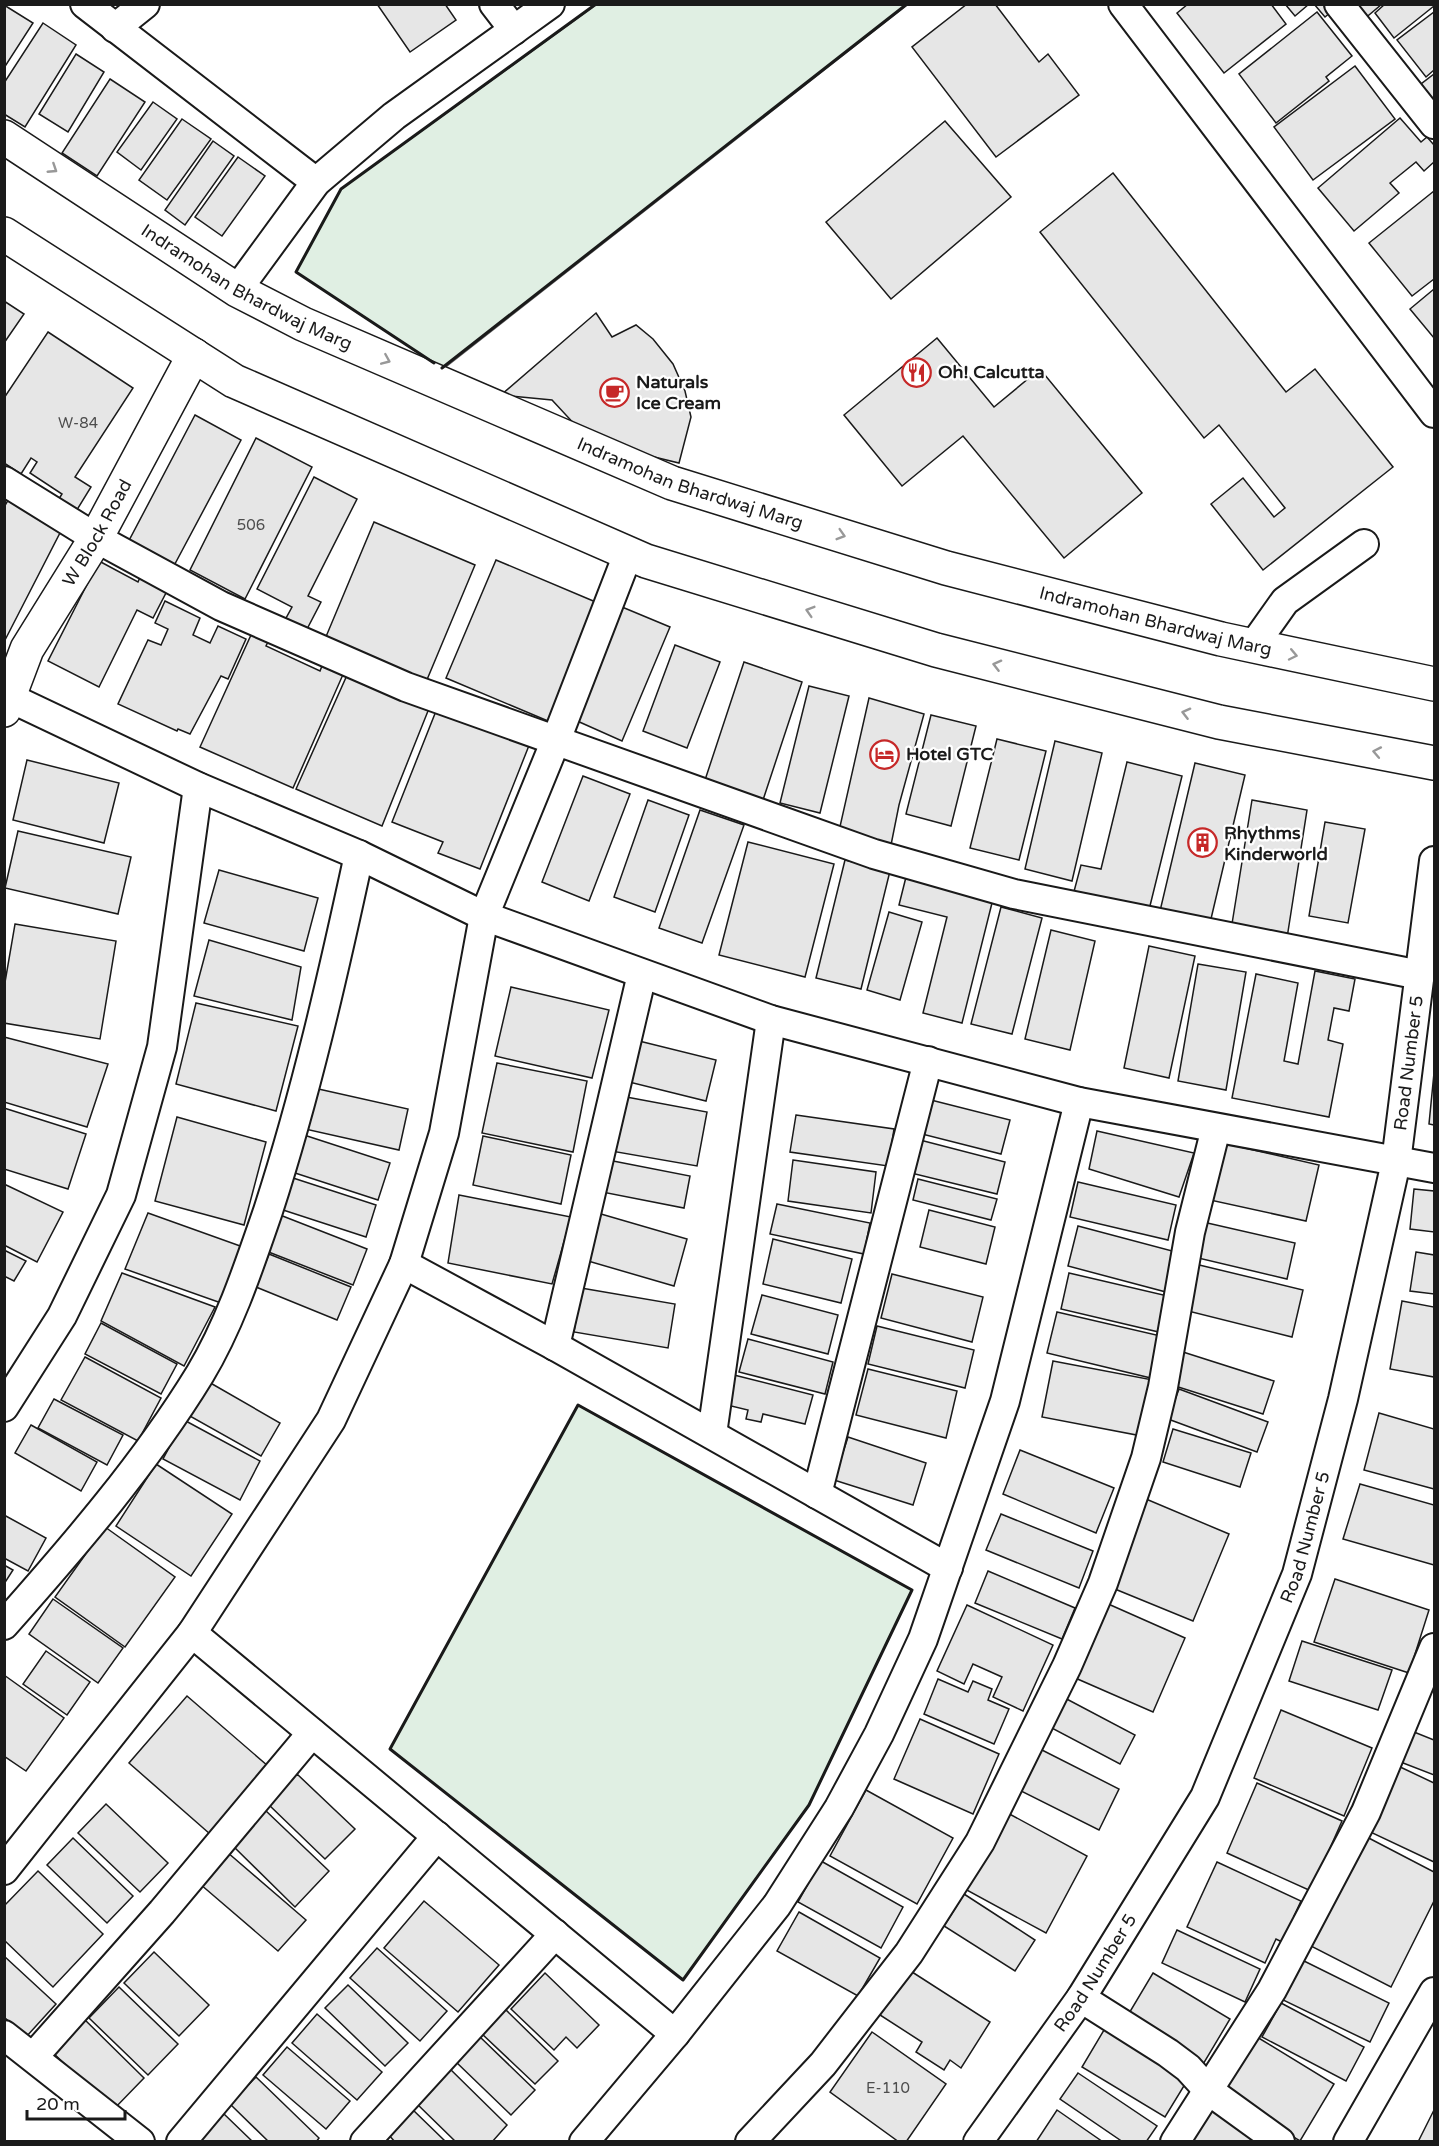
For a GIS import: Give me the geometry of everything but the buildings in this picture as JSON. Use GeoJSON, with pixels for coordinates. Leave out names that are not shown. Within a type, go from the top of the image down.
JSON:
{"type":"FeatureCollection","features":[{"type":"Feature","properties":{"kind":"street"},"geometry":{"type":"LineString","coordinates":[[85,4],[316,182]]}},
{"type":"Feature","properties":{"kind":"street"},"geometry":{"type":"LineString","coordinates":[[115,28],[145,4]]}},
{"type":"Feature","properties":{"kind":"street"},"geometry":{"type":"LineString","coordinates":[[494,4],[514,30]]}},
{"type":"Feature","properties":{"kind":"street"},"geometry":{"type":"LineString","coordinates":[[237,290],[316,182],[394,116],[550,4]]}},
{"type":"Feature","properties":{"kind":"street"},"geometry":{"type":"LineString","coordinates":[[1123,4],[1434,413]]}},
{"type":"Feature","properties":{"kind":"street"},"geometry":{"type":"LineString","coordinates":[[1339,4],[1434,124]]}},
{"type":"Feature","properties":{"kind":"street","name":"Indramohan Bhardwaj Marg"},"geometry":{"type":"LineString","coordinates":[[4,137],[237,290],[303,324],[672,483],[946,568],[1253,646],[1434,684]]}},
{"type":"Feature","properties":{"kind":"street"},"geometry":{"type":"LineString","coordinates":[[4,234],[234,381],[628,554],[936,650],[1219,722],[1434,763]]}},
{"type":"Feature","properties":{"kind":"street","name":"W Block Road"},"geometry":{"type":"LineString","coordinates":[[5,701],[27,649],[96,538],[194,355]]}},
{"type":"Feature","properties":{"kind":"street"},"geometry":{"type":"LineString","coordinates":[[4,481],[96,538],[221,606],[405,687],[874,854],[1014,894],[1420,975]]}},
{"type":"Feature","properties":{"kind":"street"},"geometry":{"type":"LineString","coordinates":[[1253,646],[1285,601],[1364,544]]}},
{"type":"Feature","properties":{"kind":"street"},"geometry":{"type":"LineString","coordinates":[[4,1870],[192,1632],[331,1420],[404,1264],[444,1133],[484,916],[556,740],[628,554]]}},
{"type":"Feature","properties":{"kind":"street"},"geometry":{"type":"LineString","coordinates":[[5,701],[198,787],[359,855],[484,916],[771,1020],[1079,1102],[1434,1168]]}},
{"type":"Feature","properties":{"kind":"street"},"geometry":{"type":"LineString","coordinates":[[4,1407],[62,1316],[121,1195],[162,1047],[198,787]]}},
{"type":"Feature","properties":{"kind":"street"},"geometry":{"type":"LineString","coordinates":[[4,1625],[120,1489],[200,1373],[243,1286],[285,1159],[320,1036],[359,855]]}},
{"type":"Feature","properties":{"kind":"street","name":"Road Number 5"},"geometry":{"type":"LineString","coordinates":[[978,2142],[1081,1998],[1205,1797],[1297,1574],[1343,1399],[1396,1162],[1434,861]]}},
{"type":"Feature","properties":{"kind":"street"},"geometry":{"type":"LineString","coordinates":[[555,1346],[642,974]]}},
{"type":"Feature","properties":{"kind":"street"},"geometry":{"type":"LineString","coordinates":[[712,1434],[771,1020]]}},
{"type":"Feature","properties":{"kind":"street"},"geometry":{"type":"LineString","coordinates":[[817,1494],[928,1061]]}},
{"type":"Feature","properties":{"kind":"street"},"geometry":{"type":"LineString","coordinates":[[584,2142],[675,2034],[777,1905],[839,1808],[879,1734],[923,1639],[1005,1401],[1079,1102]]}},
{"type":"Feature","properties":{"kind":"street"},"geometry":{"type":"LineString","coordinates":[[750,2142],[823,2064],[909,1953],[981,1842],[1067,1666],[1103,1584],[1146,1458],[1163,1387],[1190,1232],[1216,1128]]}},
{"type":"Feature","properties":{"kind":"street"},"geometry":{"type":"LineString","coordinates":[[404,1264],[555,1346],[948,1568]]}},
{"type":"Feature","properties":{"kind":"street"},"geometry":{"type":"LineString","coordinates":[[192,1632],[675,2034]]}},
{"type":"Feature","properties":{"kind":"street"},"geometry":{"type":"LineString","coordinates":[[1176,2142],[1272,1990],[1366,1812],[1434,1648]]}},
{"type":"Feature","properties":{"kind":"street"},"geometry":{"type":"LineString","coordinates":[[34,2056],[162,1912],[312,1733]]}},
{"type":"Feature","properties":{"kind":"street"},"geometry":{"type":"LineString","coordinates":[[181,2142],[436,1836]]}},
{"type":"Feature","properties":{"kind":"street"},"geometry":{"type":"LineString","coordinates":[[365,2142],[555,1934]]}},
{"type":"Feature","properties":{"kind":"street"},"geometry":{"type":"LineString","coordinates":[[1348,2142],[1434,1992]]}},
{"type":"Feature","properties":{"kind":"street"},"geometry":{"type":"LineString","coordinates":[[1081,1998],[1168,2053],[1188,2068],[1208,2090],[1280,2142]]}},
{"type":"Feature","properties":{"kind":"street"},"geometry":{"type":"LineString","coordinates":[[4,2035],[34,2056],[140,2142]]}},
{"type":"Feature","properties":{"kind":"green space"},"geometry":{"type":"Polygon","coordinates":[[[596,5],[907,5],[443,369],[296,272],[341,189],[596,5]]]}},
{"type":"Feature","properties":{"kind":"green space"},"geometry":{"type":"Polygon","coordinates":[[[578,1405],[912,1590],[809,1805],[683,1980],[390,1749],[578,1405]]]}},
{"type":"Feature","properties":{"kind":"wall"},"geometry":{"type":"LineString","coordinates":[[434,363],[296,272],[341,189],[596,4]]}},
{"type":"Feature","properties":{"kind":"wall"},"geometry":{"type":"LineString","coordinates":[[442,368],[907,4]]}},
{"type":"Feature","properties":{"kind":"wall"},"geometry":{"type":"LineString","coordinates":[[578,1405],[912,1590],[809,1805],[683,1980],[390,1749],[578,1405]]}},
{"type":"Feature","properties":{"kind":"place","name":"Oh! Calcutta"},"geometry":{"type":"Point","coordinates":[917,372]}},
{"type":"Feature","properties":{"kind":"place","name":"Naturals Ice Cream"},"geometry":{"type":"Point","coordinates":[615,392]}},
{"type":"Feature","properties":{"kind":"place","name":"Hotel GTC"},"geometry":{"type":"Point","coordinates":[885,754]}},
{"type":"Feature","properties":{"kind":"place","name":"Rhythms Kinderworld"},"geometry":{"type":"Point","coordinates":[1203,843]}}]}
